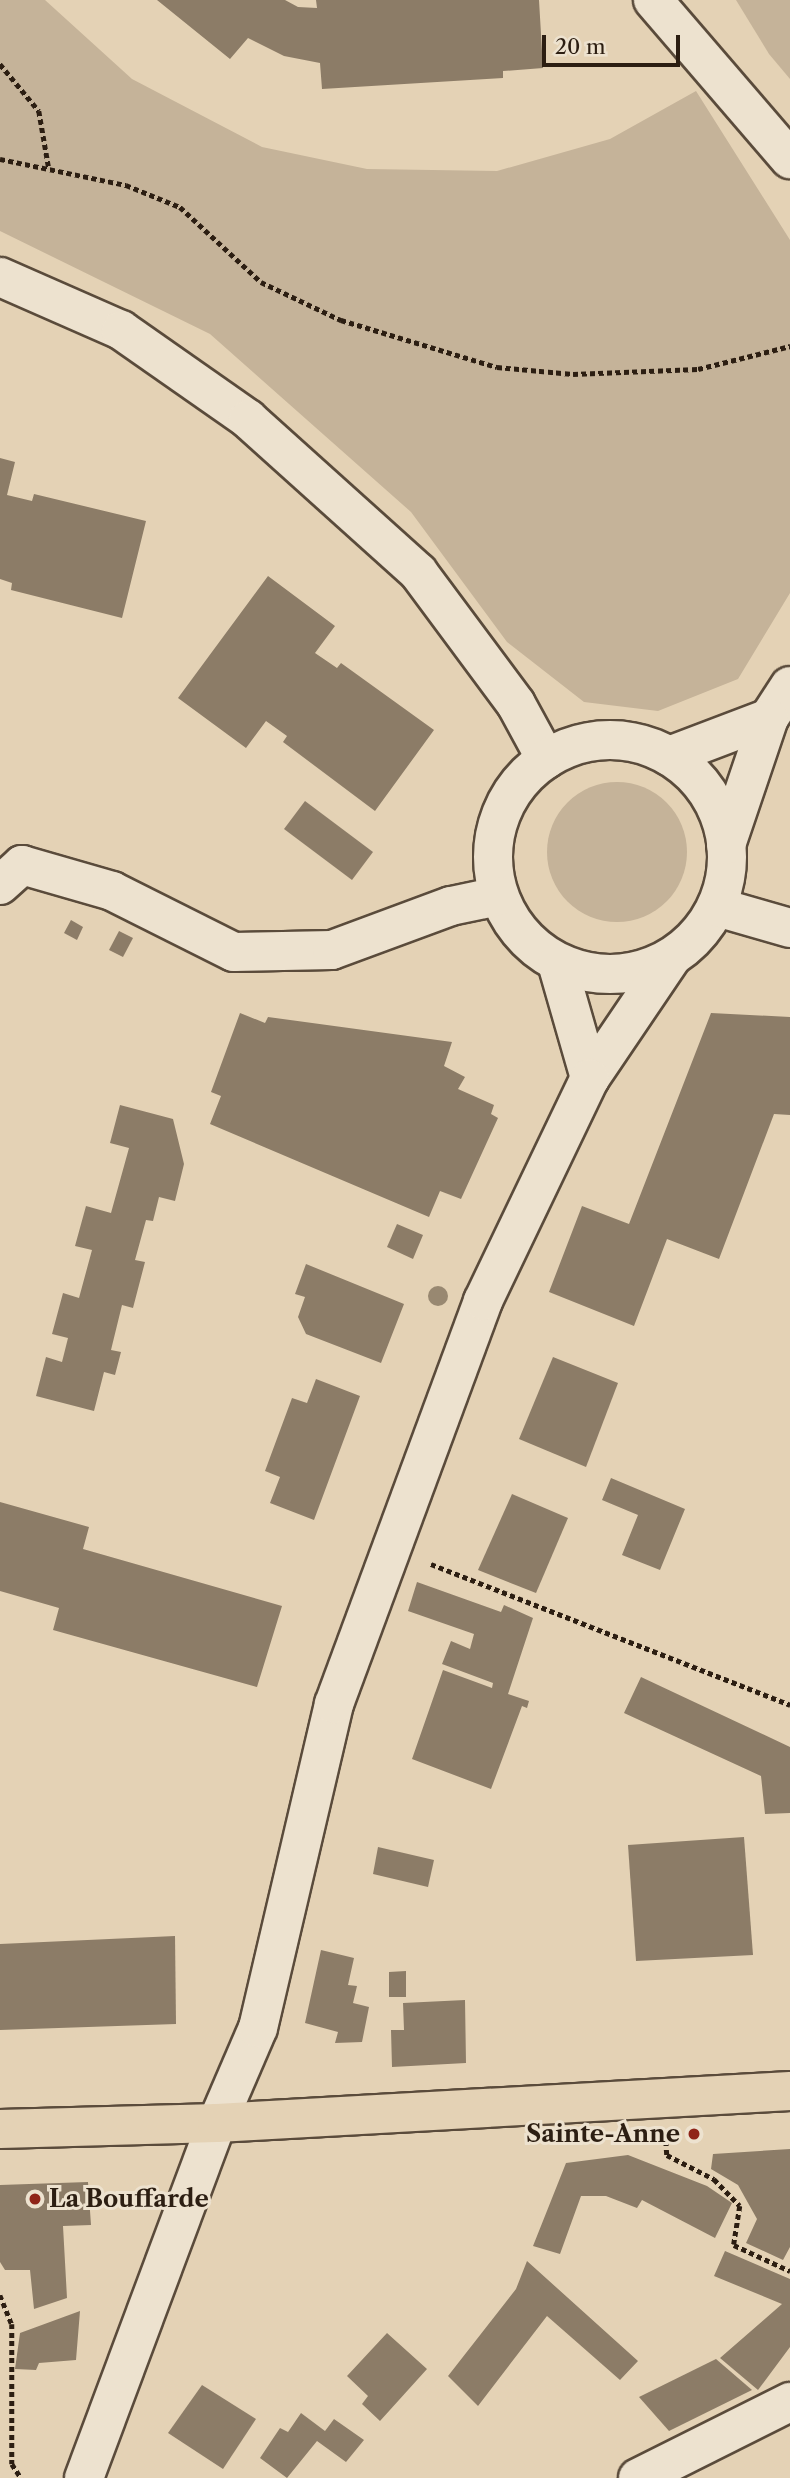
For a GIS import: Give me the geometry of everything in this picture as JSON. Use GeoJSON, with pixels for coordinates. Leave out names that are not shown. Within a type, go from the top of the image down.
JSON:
{"type":"FeatureCollection","features":[{"type":"Feature","properties":{"kind":"main road"},"geometry":{"type":"LineString","coordinates":[[0,2129],[217,2123],[790,2091]]}},
{"type":"Feature","properties":{"kind":"street"},"geometry":{"type":"LineString","coordinates":[[653,0],[790,159]]}},
{"type":"Feature","properties":{"kind":"street"},"geometry":{"type":"LineString","coordinates":[[0,277],[121,330],[248,419],[418,572],[516,704],[546,758]]}},
{"type":"Feature","properties":{"kind":"street"},"geometry":{"type":"LineString","coordinates":[[726,845],[769,718],[790,686]]}},
{"type":"Feature","properties":{"kind":"street"},"geometry":{"type":"LineString","coordinates":[[669,756],[769,718]]}},
{"type":"Feature","properties":{"kind":"street"},"geometry":{"type":"LineString","coordinates":[[84,2478],[217,2123],[258,2028],[334,1704],[483,1301],[590,1078],[672,957],[702,931],[717,907],[726,871],[726,845],[717,810],[698,779],[669,756],[639,743],[607,740],[576,745],[546,758],[517,785],[499,820],[492,858],[499,896],[513,923],[532,946],[557,963],[596,974],[636,972],[672,957]]}},
{"type":"Feature","properties":{"kind":"street"},"geometry":{"type":"LineString","coordinates":[[0,885],[22,865],[112,891],[234,953],[332,950],[451,906],[499,896]]}},
{"type":"Feature","properties":{"kind":"street"},"geometry":{"type":"LineString","coordinates":[[717,907],[790,928]]}},
{"type":"Feature","properties":{"kind":"street"},"geometry":{"type":"LineString","coordinates":[[557,963],[590,1078]]}},
{"type":"Feature","properties":{"kind":"street"},"geometry":{"type":"LineString","coordinates":[[638,2478],[790,2402]]}},
{"type":"Feature","properties":{"kind":"path"},"geometry":{"type":"LineString","coordinates":[[0,64],[39,110],[49,169]]}},
{"type":"Feature","properties":{"kind":"path"},"geometry":{"type":"LineString","coordinates":[[0,159],[126,185],[180,207],[261,282],[341,320],[497,367],[573,374],[698,369],[790,346]]}},
{"type":"Feature","properties":{"kind":"path"},"geometry":{"type":"LineString","coordinates":[[391,1548],[790,1705]]}},
{"type":"Feature","properties":{"kind":"path"},"geometry":{"type":"LineString","coordinates":[[664,2100],[667,2155],[713,2179],[740,2206],[734,2245],[790,2271]]}},
{"type":"Feature","properties":{"kind":"path"},"geometry":{"type":"LineString","coordinates":[[0,2295],[12,2324],[12,2464],[21,2478]]}},
{"type":"Feature","properties":{"kind":"shaded area"},"geometry":{"type":"Polygon","coordinates":[[[0,0],[45,0],[132,79],[262,147],[367,169],[497,171],[610,139],[696,91],[790,240],[790,593],[738,679],[658,711],[584,702],[507,642],[411,512],[210,334],[0,231],[0,0]]]}},
{"type":"Feature","properties":{"kind":"shaded area"},"geometry":{"type":"Polygon","coordinates":[[[736,0],[790,0],[790,79],[769,54],[736,0]]]}},
{"type":"Feature","properties":{"kind":"shaded area"},"geometry":{"type":"Polygon","coordinates":[[[617,782],[644,787],[666,803],[682,825],[687,852],[682,879],[666,901],[644,917],[617,922],[590,917],[568,901],[552,879],[547,852],[552,825],[568,803],[590,787],[617,782]]]}},
{"type":"Feature","properties":{"kind":"building"},"geometry":{"type":"Polygon","coordinates":[[[157,0],[285,0],[298,7],[317,8],[316,0],[539,0],[543,68],[503,71],[503,78],[322,89],[320,63],[284,56],[248,38],[230,59],[157,0]]]}},
{"type":"Feature","properties":{"kind":"building"},"geometry":{"type":"Polygon","coordinates":[[[0,458],[15,462],[7,495],[32,501],[34,494],[146,521],[122,618],[11,590],[12,583],[0,579],[0,458]]]}},
{"type":"Feature","properties":{"kind":"building"},"geometry":{"type":"Polygon","coordinates":[[[268,576],[335,626],[315,653],[337,668],[341,663],[434,730],[375,811],[283,742],[287,736],[266,721],[246,748],[178,698],[268,576]]]}},
{"type":"Feature","properties":{"kind":"building"},"geometry":{"type":"Polygon","coordinates":[[[305,801],[373,852],[352,880],[284,829],[305,801]]]}},
{"type":"Feature","properties":{"kind":"building"},"geometry":{"type":"Polygon","coordinates":[[[71,920],[83,927],[77,940],[64,933],[71,920]]]}},
{"type":"Feature","properties":{"kind":"building"},"geometry":{"type":"Polygon","coordinates":[[[119,931],[133,938],[123,957],[109,950],[119,931]]]}},
{"type":"Feature","properties":{"kind":"building"},"geometry":{"type":"Polygon","coordinates":[[[240,1013],[265,1023],[268,1017],[452,1042],[444,1066],[465,1077],[458,1089],[494,1105],[491,1114],[498,1118],[461,1199],[440,1191],[429,1217],[210,1124],[221,1096],[211,1092],[240,1013]]]}},
{"type":"Feature","properties":{"kind":"building"},"geometry":{"type":"Polygon","coordinates":[[[711,1013],[790,1017],[790,1115],[774,1114],[719,1259],[667,1239],[634,1326],[549,1292],[582,1206],[629,1224],[711,1013]]]}},
{"type":"Feature","properties":{"kind":"building"},"geometry":{"type":"Polygon","coordinates":[[[120,1105],[173,1119],[184,1164],[175,1201],[159,1197],[153,1221],[146,1220],[135,1260],[145,1262],[133,1308],[122,1305],[111,1350],[121,1352],[115,1375],[104,1372],[94,1411],[36,1396],[46,1357],[62,1362],[68,1338],[52,1334],[63,1293],[79,1298],[92,1250],[75,1246],[86,1206],[111,1213],[129,1148],[110,1143],[120,1105]]]}},
{"type":"Feature","properties":{"kind":"building"},"geometry":{"type":"Polygon","coordinates":[[[397,1224],[423,1235],[413,1259],[387,1247],[397,1224]]]}},
{"type":"Feature","properties":{"kind":"building"},"geometry":{"type":"Polygon","coordinates":[[[306,1264],[404,1304],[381,1363],[306,1334],[298,1317],[305,1297],[295,1294],[306,1264]]]}},
{"type":"Feature","properties":{"kind":"building"},"geometry":{"type":"Polygon","coordinates":[[[553,1357],[618,1383],[586,1467],[519,1439],[553,1357]]]}},
{"type":"Feature","properties":{"kind":"building"},"geometry":{"type":"Polygon","coordinates":[[[316,1379],[360,1396],[314,1520],[270,1503],[280,1477],[265,1471],[292,1398],[307,1403],[316,1379]]]}},
{"type":"Feature","properties":{"kind":"building"},"geometry":{"type":"Polygon","coordinates":[[[611,1478],[685,1509],[660,1570],[622,1555],[638,1515],[602,1500],[611,1478]]]}},
{"type":"Feature","properties":{"kind":"building"},"geometry":{"type":"Polygon","coordinates":[[[512,1494],[568,1518],[536,1593],[478,1570],[512,1494]]]}},
{"type":"Feature","properties":{"kind":"building"},"geometry":{"type":"Polygon","coordinates":[[[0,1502],[89,1527],[83,1549],[282,1606],[257,1687],[53,1630],[59,1608],[0,1591],[0,1502]]]}},
{"type":"Feature","properties":{"kind":"building"},"geometry":{"type":"Polygon","coordinates":[[[417,1582],[501,1612],[504,1605],[533,1618],[508,1694],[529,1701],[527,1708],[522,1706],[491,1789],[412,1759],[443,1670],[492,1688],[493,1683],[442,1664],[451,1641],[470,1649],[474,1634],[408,1611],[417,1582]]]}},
{"type":"Feature","properties":{"kind":"building"},"geometry":{"type":"Polygon","coordinates":[[[641,1677],[790,1747],[790,1813],[765,1814],[761,1776],[624,1713],[641,1677]]]}},
{"type":"Feature","properties":{"kind":"building"},"geometry":{"type":"Polygon","coordinates":[[[744,1837],[753,1955],[636,1961],[628,1845],[744,1837]]]}},
{"type":"Feature","properties":{"kind":"building"},"geometry":{"type":"Polygon","coordinates":[[[378,1847],[434,1860],[428,1887],[373,1874],[378,1847]]]}},
{"type":"Feature","properties":{"kind":"building"},"geometry":{"type":"Polygon","coordinates":[[[175,1936],[176,2024],[0,2030],[0,1944],[175,1936]]]}},
{"type":"Feature","properties":{"kind":"building"},"geometry":{"type":"Polygon","coordinates":[[[321,1950],[354,1958],[348,1985],[357,1986],[353,2003],[369,2007],[362,2042],[335,2043],[338,2032],[305,2023],[321,1950]]]}},
{"type":"Feature","properties":{"kind":"building"},"geometry":{"type":"Polygon","coordinates":[[[406,1971],[406,1997],[389,1997],[389,1972],[406,1971]]]}},
{"type":"Feature","properties":{"kind":"building"},"geometry":{"type":"Polygon","coordinates":[[[465,2000],[466,2063],[392,2067],[391,2030],[404,2030],[403,2003],[465,2000]]]}},
{"type":"Feature","properties":{"kind":"building"},"geometry":{"type":"Polygon","coordinates":[[[790,2149],[790,2247],[783,2260],[746,2243],[757,2219],[738,2185],[711,2169],[713,2154],[790,2149]]]}},
{"type":"Feature","properties":{"kind":"building"},"geometry":{"type":"Polygon","coordinates":[[[628,2155],[707,2186],[732,2203],[715,2238],[642,2200],[637,2208],[606,2196],[581,2196],[560,2254],[533,2246],[566,2163],[628,2155]]]}},
{"type":"Feature","properties":{"kind":"building"},"geometry":{"type":"Polygon","coordinates":[[[88,2182],[91,2225],[63,2226],[67,2298],[34,2309],[30,2270],[5,2270],[0,2262],[0,2185],[88,2182]]]}},
{"type":"Feature","properties":{"kind":"building"},"geometry":{"type":"Polygon","coordinates":[[[725,2251],[790,2279],[790,2347],[758,2390],[720,2358],[782,2304],[714,2276],[725,2251]]]}},
{"type":"Feature","properties":{"kind":"building"},"geometry":{"type":"Polygon","coordinates":[[[527,2261],[638,2361],[620,2380],[547,2316],[478,2406],[448,2376],[516,2289],[527,2261]]]}},
{"type":"Feature","properties":{"kind":"building"},"geometry":{"type":"Polygon","coordinates":[[[80,2311],[76,2360],[39,2363],[36,2370],[15,2369],[20,2333],[80,2311]]]}},
{"type":"Feature","properties":{"kind":"building"},"geometry":{"type":"Polygon","coordinates":[[[387,2333],[427,2369],[380,2421],[362,2404],[368,2396],[347,2376],[387,2333]]]}},
{"type":"Feature","properties":{"kind":"building"},"geometry":{"type":"Polygon","coordinates":[[[716,2359],[752,2390],[669,2431],[639,2397],[716,2359]]]}},
{"type":"Feature","properties":{"kind":"building"},"geometry":{"type":"Polygon","coordinates":[[[202,2385],[256,2419],[223,2469],[168,2433],[202,2385]]]}},
{"type":"Feature","properties":{"kind":"building"},"geometry":{"type":"Polygon","coordinates":[[[301,2413],[325,2431],[334,2419],[364,2440],[346,2462],[317,2441],[287,2478],[260,2458],[280,2428],[288,2432],[301,2413]]]}},
{"type":"Feature","properties":{"kind":"place","name":"Sainte-Anne"},"geometry":{"type":"Point","coordinates":[694,2134]}},
{"type":"Feature","properties":{"kind":"place","name":"La Bouffarde"},"geometry":{"type":"Point","coordinates":[35,2199]}}]}
